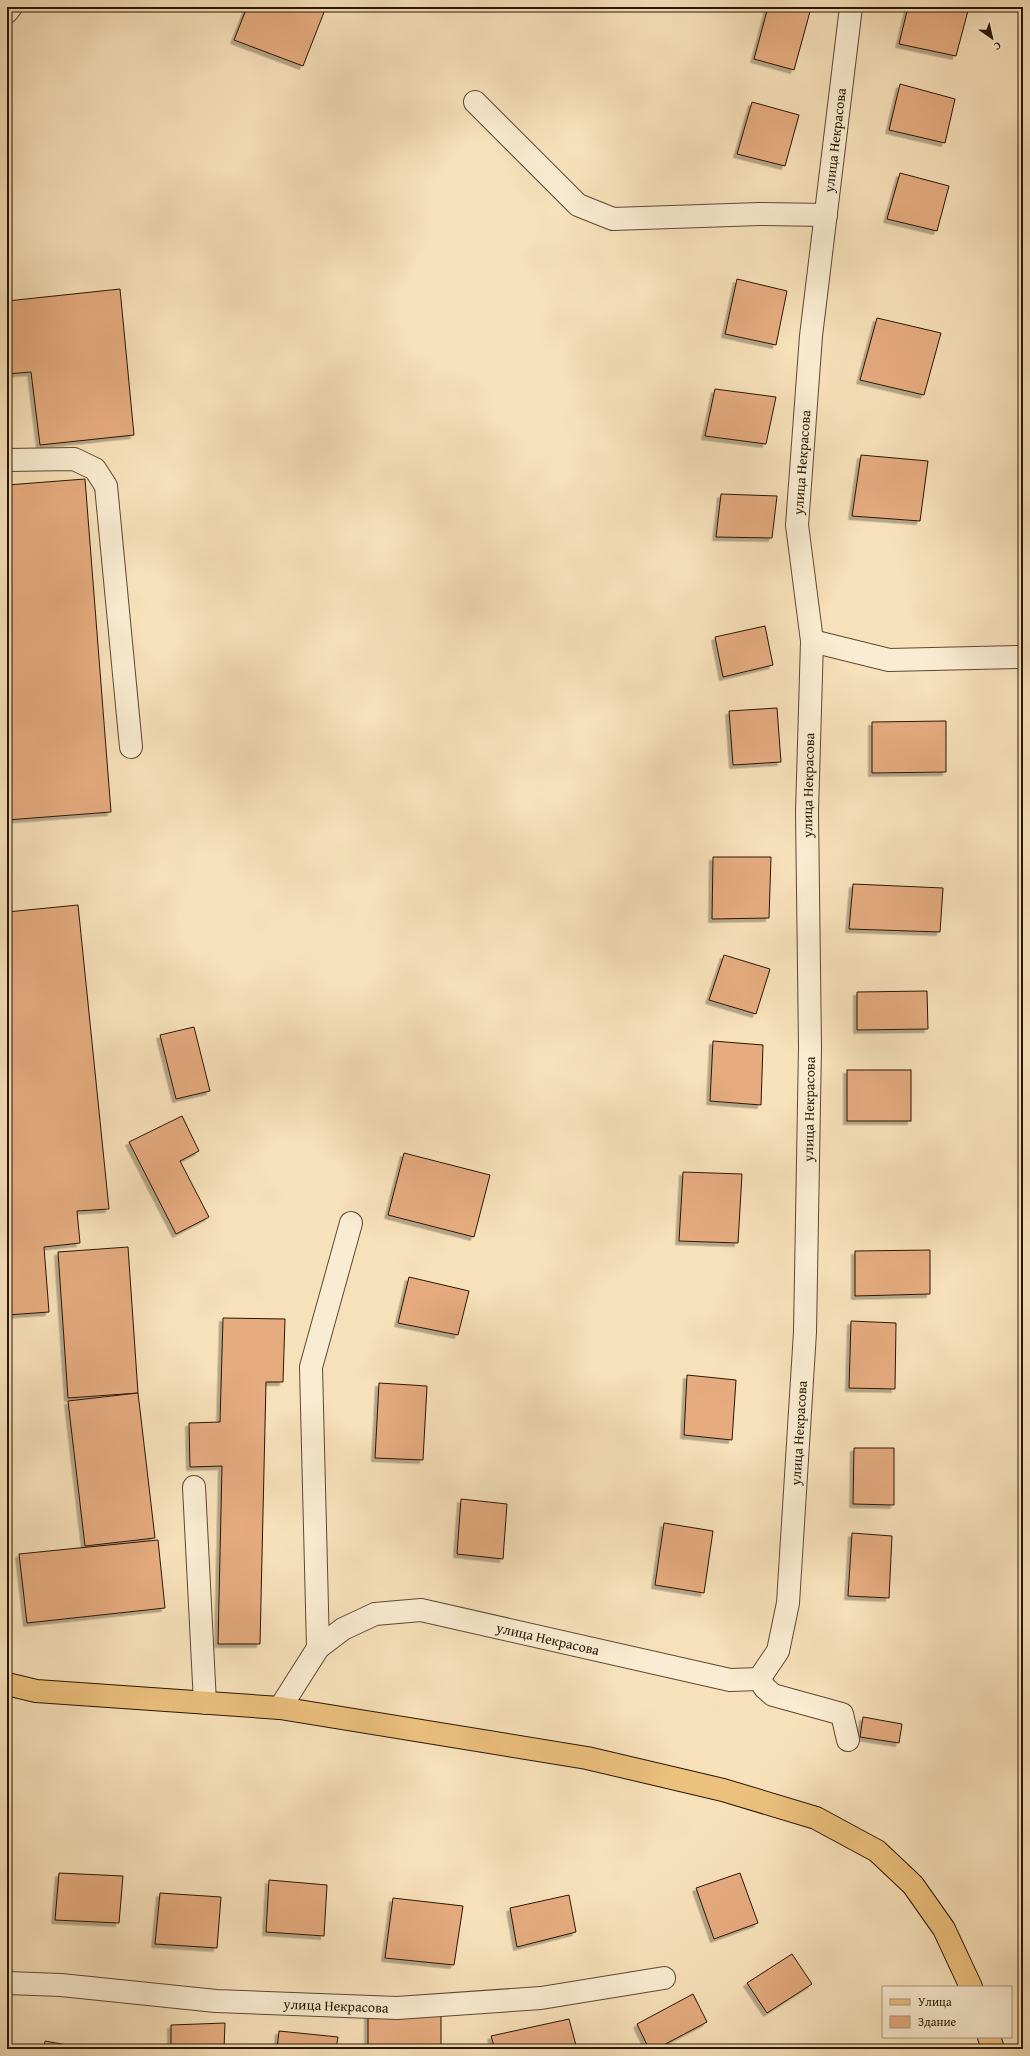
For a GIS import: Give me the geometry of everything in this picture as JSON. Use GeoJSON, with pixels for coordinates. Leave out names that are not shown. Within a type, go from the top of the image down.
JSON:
{"type":"FeatureCollection","features":[{"type":"Feature","properties":{"kind":"main road"},"geometry":{"type":"LineString","coordinates":[[7,1684],[36,1690],[280,1708],[588,1758],[723,1790],[816,1818],[877,1851],[913,1885],[944,1929],[971,1986]]}},
{"type":"Feature","properties":{"kind":"main road"},"geometry":{"type":"LineString","coordinates":[[989,2038],[993,2049]]}},
{"type":"Feature","properties":{"kind":"street"},"geometry":{"type":"LineString","coordinates":[[7,12],[11,7]]}},
{"type":"Feature","properties":{"kind":"street","name":"улица Некрасова"},"geometry":{"type":"LineString","coordinates":[[280,1708],[318,1648],[343,1629],[375,1614],[420,1610],[730,1680],[759,1679],[778,1651],[788,1602],[805,1332],[810,1047],[807,812],[812,641],[797,525],[811,336],[851,7]]}},
{"type":"Feature","properties":{"kind":"street"},"geometry":{"type":"LineString","coordinates":[[475,102],[578,206],[612,219],[760,214],[826,215]]}},
{"type":"Feature","properties":{"kind":"street"},"geometry":{"type":"LineString","coordinates":[[7,460],[74,459],[95,469],[106,486],[130,747]]}},
{"type":"Feature","properties":{"kind":"street"},"geometry":{"type":"LineString","coordinates":[[812,641],[889,660],[1023,657]]}},
{"type":"Feature","properties":{"kind":"street"},"geometry":{"type":"LineString","coordinates":[[318,1648],[311,1367],[350,1223]]}},
{"type":"Feature","properties":{"kind":"street"},"geometry":{"type":"LineString","coordinates":[[194,1487],[205,1703]]}},
{"type":"Feature","properties":{"kind":"street"},"geometry":{"type":"LineString","coordinates":[[759,1679],[765,1688],[773,1695],[842,1714],[848,1740]]}},
{"type":"Feature","properties":{"kind":"street","name":"улица Некрасова"},"geometry":{"type":"LineString","coordinates":[[7,1983],[61,1985],[216,2001],[397,2008],[541,1998],[664,1978]]}},
{"type":"Feature","properties":{"kind":"building"},"geometry":{"type":"Polygon","coordinates":[[[247,7],[326,7],[303,66],[234,40],[247,7]]]}},
{"type":"Feature","properties":{"kind":"building"},"geometry":{"type":"Polygon","coordinates":[[[768,7],[811,8],[794,70],[754,59],[768,7]]]}},
{"type":"Feature","properties":{"kind":"building"},"geometry":{"type":"Polygon","coordinates":[[[908,7],[969,7],[956,56],[899,44],[908,7]]]}},
{"type":"Feature","properties":{"kind":"building"},"geometry":{"type":"Polygon","coordinates":[[[900,84],[955,99],[945,143],[889,130],[900,84]]]}},
{"type":"Feature","properties":{"kind":"building"},"geometry":{"type":"Polygon","coordinates":[[[752,102],[799,115],[785,166],[737,154],[752,102]]]}},
{"type":"Feature","properties":{"kind":"building"},"geometry":{"type":"Polygon","coordinates":[[[900,173],[949,186],[937,231],[887,219],[900,173]]]}},
{"type":"Feature","properties":{"kind":"building"},"geometry":{"type":"Polygon","coordinates":[[[737,279],[787,291],[776,345],[725,334],[737,279]]]}},
{"type":"Feature","properties":{"kind":"building"},"geometry":{"type":"Polygon","coordinates":[[[120,289],[134,435],[40,445],[31,372],[7,374],[7,301],[120,289]]]}},
{"type":"Feature","properties":{"kind":"building"},"geometry":{"type":"Polygon","coordinates":[[[877,318],[941,333],[924,395],[860,380],[877,318]]]}},
{"type":"Feature","properties":{"kind":"building"},"geometry":{"type":"Polygon","coordinates":[[[715,389],[776,397],[766,444],[705,436],[715,389]]]}},
{"type":"Feature","properties":{"kind":"building"},"geometry":{"type":"Polygon","coordinates":[[[861,455],[928,461],[920,521],[852,516],[861,455]]]}},
{"type":"Feature","properties":{"kind":"building"},"geometry":{"type":"Polygon","coordinates":[[[85,479],[111,812],[7,820],[7,485],[85,479]]]}},
{"type":"Feature","properties":{"kind":"building"},"geometry":{"type":"Polygon","coordinates":[[[721,494],[777,496],[772,538],[716,537],[721,494]]]}},
{"type":"Feature","properties":{"kind":"building"},"geometry":{"type":"Polygon","coordinates":[[[765,626],[773,665],[723,677],[715,637],[765,626]]]}},
{"type":"Feature","properties":{"kind":"building"},"geometry":{"type":"Polygon","coordinates":[[[777,708],[781,762],[733,765],[729,711],[777,708]]]}},
{"type":"Feature","properties":{"kind":"building"},"geometry":{"type":"Polygon","coordinates":[[[946,721],[946,772],[872,773],[872,722],[946,721]]]}},
{"type":"Feature","properties":{"kind":"building"},"geometry":{"type":"Polygon","coordinates":[[[713,857],[771,857],[769,918],[712,919],[713,857]]]}},
{"type":"Feature","properties":{"kind":"building"},"geometry":{"type":"Polygon","coordinates":[[[853,884],[943,888],[940,932],[849,929],[853,884]]]}},
{"type":"Feature","properties":{"kind":"building"},"geometry":{"type":"Polygon","coordinates":[[[78,905],[109,1209],[77,1211],[80,1243],[44,1247],[49,1312],[7,1315],[7,912],[78,905]]]}},
{"type":"Feature","properties":{"kind":"building"},"geometry":{"type":"Polygon","coordinates":[[[724,955],[770,969],[756,1014],[709,1000],[724,955]]]}},
{"type":"Feature","properties":{"kind":"building"},"geometry":{"type":"Polygon","coordinates":[[[927,991],[928,1029],[857,1030],[857,992],[927,991]]]}},
{"type":"Feature","properties":{"kind":"building"},"geometry":{"type":"Polygon","coordinates":[[[194,1027],[210,1091],[176,1099],[160,1035],[194,1027]]]}},
{"type":"Feature","properties":{"kind":"building"},"geometry":{"type":"Polygon","coordinates":[[[713,1041],[763,1045],[761,1105],[710,1101],[713,1041]]]}},
{"type":"Feature","properties":{"kind":"building"},"geometry":{"type":"Polygon","coordinates":[[[847,1070],[911,1070],[911,1121],[847,1121],[847,1070]]]}},
{"type":"Feature","properties":{"kind":"building"},"geometry":{"type":"Polygon","coordinates":[[[182,1116],[199,1151],[180,1161],[209,1217],[176,1234],[129,1142],[182,1116]]]}},
{"type":"Feature","properties":{"kind":"building"},"geometry":{"type":"Polygon","coordinates":[[[404,1153],[490,1175],[474,1237],[388,1215],[404,1153]]]}},
{"type":"Feature","properties":{"kind":"building"},"geometry":{"type":"Polygon","coordinates":[[[683,1172],[742,1174],[738,1243],[679,1241],[683,1172]]]}},
{"type":"Feature","properties":{"kind":"building"},"geometry":{"type":"Polygon","coordinates":[[[128,1247],[138,1393],[68,1398],[58,1252],[128,1247]]]}},
{"type":"Feature","properties":{"kind":"building"},"geometry":{"type":"Polygon","coordinates":[[[930,1250],[930,1294],[855,1296],[855,1251],[930,1250]]]}},
{"type":"Feature","properties":{"kind":"building"},"geometry":{"type":"Polygon","coordinates":[[[409,1277],[469,1291],[458,1335],[398,1323],[409,1277]]]}},
{"type":"Feature","properties":{"kind":"building"},"geometry":{"type":"Polygon","coordinates":[[[223,1318],[285,1319],[283,1382],[266,1382],[260,1644],[218,1644],[222,1466],[190,1467],[189,1423],[220,1422],[223,1318]]]}},
{"type":"Feature","properties":{"kind":"building"},"geometry":{"type":"Polygon","coordinates":[[[851,1321],[896,1323],[895,1389],[849,1388],[851,1321]]]}},
{"type":"Feature","properties":{"kind":"building"},"geometry":{"type":"Polygon","coordinates":[[[687,1375],[736,1380],[732,1440],[684,1435],[687,1375]]]}},
{"type":"Feature","properties":{"kind":"building"},"geometry":{"type":"Polygon","coordinates":[[[379,1383],[427,1386],[423,1460],[375,1458],[379,1383]]]}},
{"type":"Feature","properties":{"kind":"building"},"geometry":{"type":"Polygon","coordinates":[[[138,1393],[155,1538],[85,1546],[68,1401],[138,1393]]]}},
{"type":"Feature","properties":{"kind":"building"},"geometry":{"type":"Polygon","coordinates":[[[854,1448],[894,1448],[894,1505],[853,1504],[854,1448]]]}},
{"type":"Feature","properties":{"kind":"building"},"geometry":{"type":"Polygon","coordinates":[[[461,1499],[507,1504],[503,1559],[457,1554],[461,1499]]]}},
{"type":"Feature","properties":{"kind":"building"},"geometry":{"type":"Polygon","coordinates":[[[664,1523],[713,1531],[704,1593],[655,1585],[664,1523]]]}},
{"type":"Feature","properties":{"kind":"building"},"geometry":{"type":"Polygon","coordinates":[[[852,1533],[892,1536],[889,1598],[848,1596],[852,1533]]]}},
{"type":"Feature","properties":{"kind":"building"},"geometry":{"type":"Polygon","coordinates":[[[158,1540],[165,1608],[27,1623],[19,1554],[158,1540]]]}},
{"type":"Feature","properties":{"kind":"building"},"geometry":{"type":"Polygon","coordinates":[[[863,1717],[902,1724],[899,1743],[860,1737],[863,1717]]]}},
{"type":"Feature","properties":{"kind":"building"},"geometry":{"type":"Polygon","coordinates":[[[59,1873],[123,1876],[119,1923],[55,1920],[59,1873]]]}},
{"type":"Feature","properties":{"kind":"building"},"geometry":{"type":"Polygon","coordinates":[[[740,1873],[758,1923],[714,1939],[696,1888],[740,1873]]]}},
{"type":"Feature","properties":{"kind":"building"},"geometry":{"type":"Polygon","coordinates":[[[269,1880],[327,1885],[324,1936],[266,1932],[269,1880]]]}},
{"type":"Feature","properties":{"kind":"building"},"geometry":{"type":"Polygon","coordinates":[[[160,1893],[221,1897],[217,1948],[155,1944],[160,1893]]]}},
{"type":"Feature","properties":{"kind":"building"},"geometry":{"type":"Polygon","coordinates":[[[569,1895],[576,1932],[517,1947],[510,1908],[569,1895]]]}},
{"type":"Feature","properties":{"kind":"building"},"geometry":{"type":"Polygon","coordinates":[[[393,1898],[463,1906],[454,1965],[385,1958],[393,1898]]]}},
{"type":"Feature","properties":{"kind":"building"},"geometry":{"type":"Polygon","coordinates":[[[792,1954],[812,1984],[767,2013],[747,1983],[792,1954]]]}},
{"type":"Feature","properties":{"kind":"building"},"geometry":{"type":"Polygon","coordinates":[[[693,1994],[707,2022],[656,2049],[649,2049],[637,2024],[693,1994]]]}},
{"type":"Feature","properties":{"kind":"building"},"geometry":{"type":"Polygon","coordinates":[[[368,2014],[441,2016],[441,2049],[368,2049],[368,2014]]]}},
{"type":"Feature","properties":{"kind":"building"},"geometry":{"type":"Polygon","coordinates":[[[569,2019],[577,2049],[495,2049],[491,2036],[569,2019]]]}},
{"type":"Feature","properties":{"kind":"building"},"geometry":{"type":"Polygon","coordinates":[[[225,2023],[224,2049],[171,2049],[171,2025],[225,2023]]]}},
{"type":"Feature","properties":{"kind":"building"},"geometry":{"type":"Polygon","coordinates":[[[279,2031],[338,2037],[336,2049],[277,2049],[279,2031]]]}},
{"type":"Feature","properties":{"kind":"building"},"geometry":{"type":"Polygon","coordinates":[[[45,2041],[84,2048],[84,2049],[44,2049],[45,2041]]]}}]}
